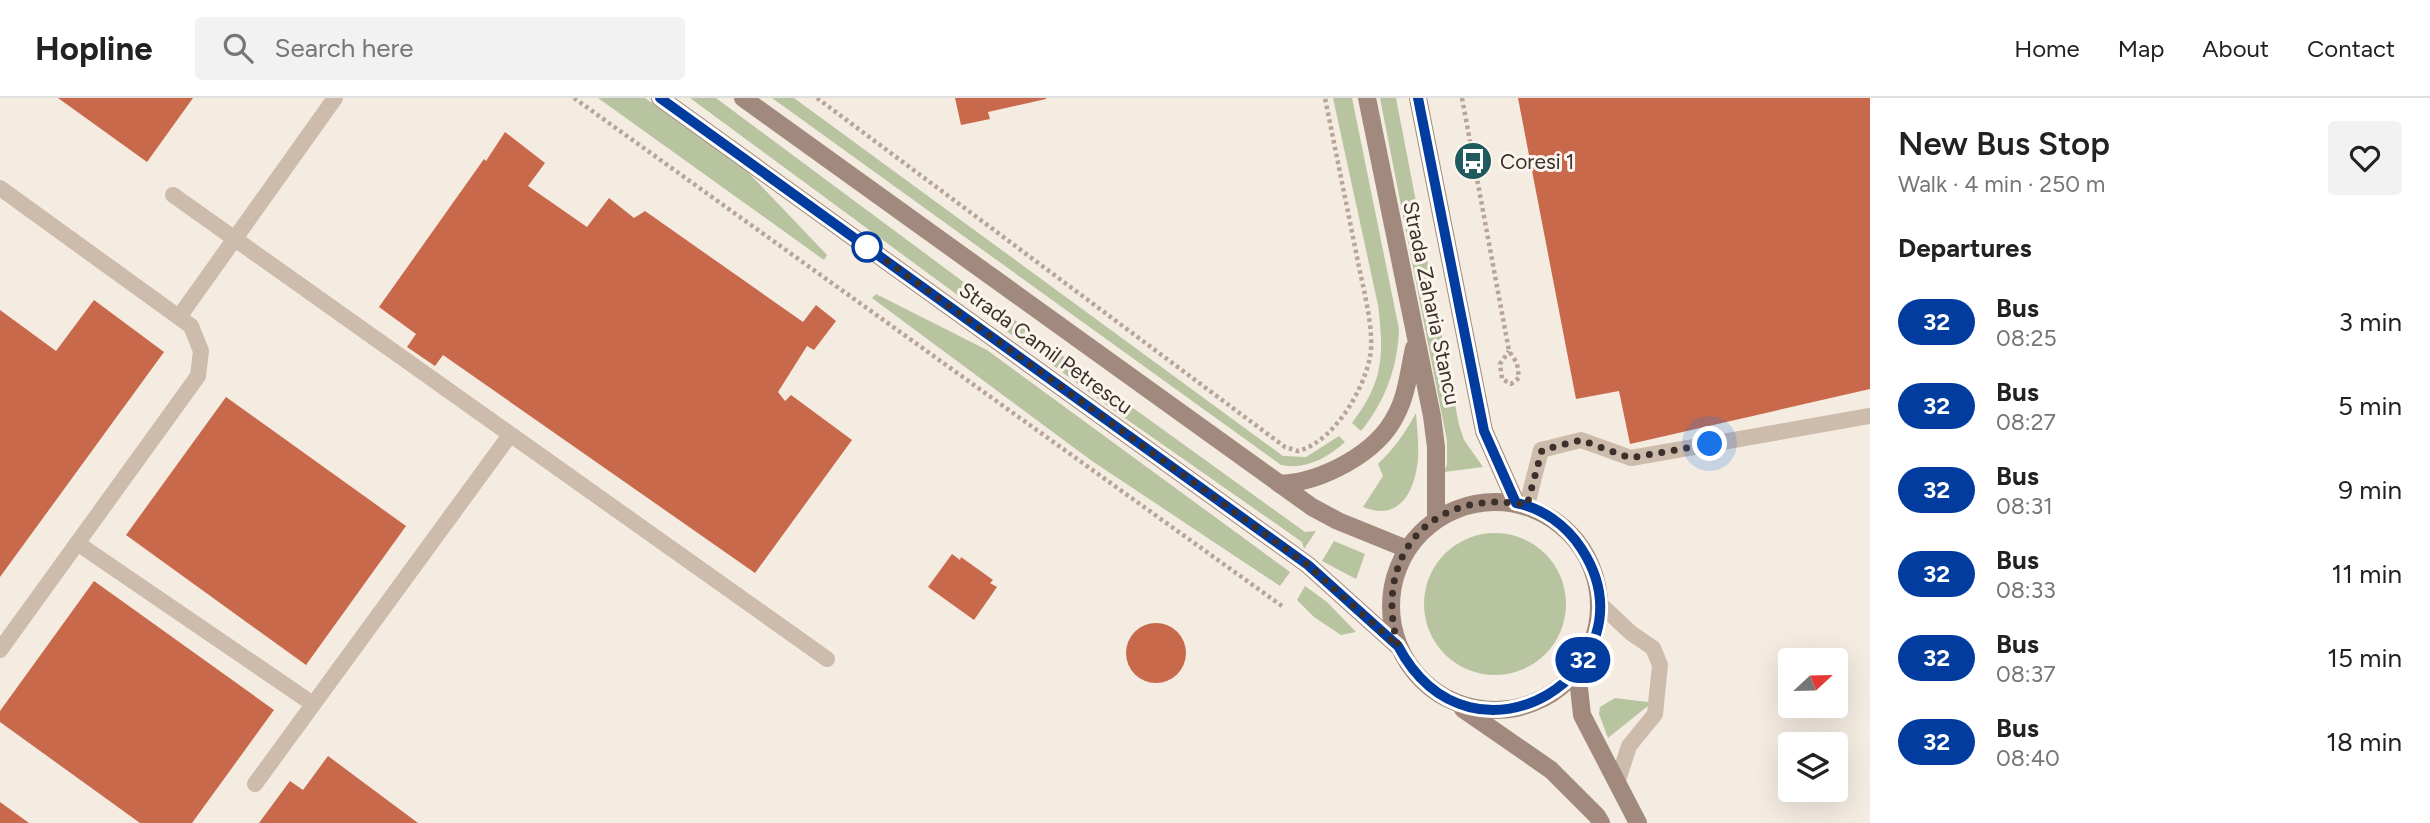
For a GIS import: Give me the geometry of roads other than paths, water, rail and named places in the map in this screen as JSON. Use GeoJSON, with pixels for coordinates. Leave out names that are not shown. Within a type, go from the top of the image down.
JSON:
{"type":"FeatureCollection","features":[{"type":"Feature","properties":{"kind":"main road","name":"Strada Camil Petrescu"},"geometry":{"type":"LineString","coordinates":[[660,98],[1308,565],[1398,646]]}},
{"type":"Feature","properties":{"kind":"main road","name":"Strada Camil Petrescu"},"geometry":{"type":"LineString","coordinates":[[743,98],[1312,507],[1338,521],[1407,549]]}},
{"type":"Feature","properties":{"kind":"main road","name":"Strada Zaharia Stancu"},"geometry":{"type":"LineString","coordinates":[[1367,98],[1432,416],[1436,447],[1436,518]]}},
{"type":"Feature","properties":{"kind":"main road","name":"Strada Zaharia Stancu"},"geometry":{"type":"LineString","coordinates":[[1418,98],[1484,431],[1522,504]]}},
{"type":"Feature","properties":{"kind":"main road"},"geometry":{"type":"LineString","coordinates":[[1280,484],[1296,482],[1335,469],[1361,454],[1384,435],[1404,398],[1416,341]]}},
{"type":"Feature","properties":{"kind":"main road"},"geometry":{"type":"LineString","coordinates":[[1452,701],[1470,708],[1490,710],[1530,705],[1563,685],[1590,650],[1597,628],[1599,603],[1596,580],[1587,558],[1574,538],[1557,522],[1522,504],[1495,501],[1454,508],[1419,532],[1398,566],[1392,586],[1392,626],[1398,646],[1419,678],[1550,770],[1601,823]]}},
{"type":"Feature","properties":{"kind":"main road"},"geometry":{"type":"LineString","coordinates":[[1577,670],[1582,715],[1639,823]]}},
{"type":"Feature","properties":{"kind":"lane"},"geometry":{"type":"LineString","coordinates":[[178,317],[335,98]]}},
{"type":"Feature","properties":{"kind":"lane"},"geometry":{"type":"LineString","coordinates":[[0,188],[191,326],[201,351],[198,376],[0,650]]}},
{"type":"Feature","properties":{"kind":"lane"},"geometry":{"type":"LineString","coordinates":[[173,195],[827,659]]}},
{"type":"Feature","properties":{"kind":"lane"},"geometry":{"type":"LineString","coordinates":[[1522,504],[1542,450],[1581,440],[1630,458],[1870,416]]}},
{"type":"Feature","properties":{"kind":"lane"},"geometry":{"type":"LineString","coordinates":[[255,784],[510,435]]}},
{"type":"Feature","properties":{"kind":"lane"},"geometry":{"type":"LineString","coordinates":[[77,543],[313,704]]}},
{"type":"Feature","properties":{"kind":"lane"},"geometry":{"type":"LineString","coordinates":[[1599,603],[1631,634],[1653,648],[1660,665],[1655,714],[1629,746],[1618,780]]}},
{"type":"Feature","properties":{"kind":"place","name":"Coresi 1"},"geometry":{"type":"Point","coordinates":[1473,161]}}]}
